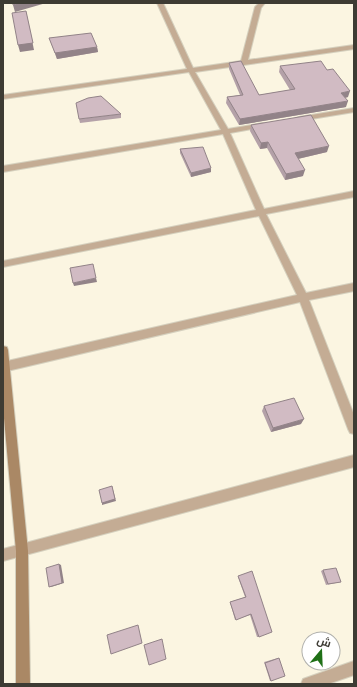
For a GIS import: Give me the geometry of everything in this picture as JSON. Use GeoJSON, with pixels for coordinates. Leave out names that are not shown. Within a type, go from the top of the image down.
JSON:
{"type":"FeatureCollection","features":[{"type":"Feature","properties":{"kind":"main road"},"geometry":{"type":"LineString","coordinates":[[3,350],[22,551],[23,684]]}},
{"type":"Feature","properties":{"kind":"street"},"geometry":{"type":"LineString","coordinates":[[160,3],[191,70],[226,132],[262,212],[303,297],[354,429]]}},
{"type":"Feature","properties":{"kind":"street"},"geometry":{"type":"LineString","coordinates":[[244,62],[258,7],[262,3]]}},
{"type":"Feature","properties":{"kind":"street"},"geometry":{"type":"LineString","coordinates":[[3,97],[354,46]]}},
{"type":"Feature","properties":{"kind":"street"},"geometry":{"type":"LineString","coordinates":[[294,120],[354,110]]}},
{"type":"Feature","properties":{"kind":"street"},"geometry":{"type":"LineString","coordinates":[[3,169],[271,124]]}},
{"type":"Feature","properties":{"kind":"street"},"geometry":{"type":"LineString","coordinates":[[3,264],[354,194]]}},
{"type":"Feature","properties":{"kind":"street"},"geometry":{"type":"LineString","coordinates":[[4,366],[303,297],[354,287]]}},
{"type":"Feature","properties":{"kind":"street"},"geometry":{"type":"LineString","coordinates":[[3,555],[354,461]]}},
{"type":"Feature","properties":{"kind":"street"},"geometry":{"type":"LineString","coordinates":[[308,684],[354,668]]}},
{"type":"Feature","properties":{"kind":"building"},"geometry":{"type":"Polygon","coordinates":[[[26,11],[33,43],[18,45],[12,13],[26,11]]]}},
{"type":"Feature","properties":{"kind":"building"},"geometry":{"type":"Polygon","coordinates":[[[91,33],[97,47],[55,53],[49,38],[91,33]]]}},
{"type":"Feature","properties":{"kind":"building"},"geometry":{"type":"Polygon","coordinates":[[[241,61],[259,95],[295,89],[280,66],[321,61],[327,70],[333,69],[350,91],[341,93],[348,101],[240,119],[227,97],[243,95],[229,63],[241,61]]]}},
{"type":"Feature","properties":{"kind":"building"},"geometry":{"type":"Polygon","coordinates":[[[101,96],[121,114],[79,119],[76,103],[88,98],[101,96]]]}},
{"type":"Feature","properties":{"kind":"building"},"geometry":{"type":"Polygon","coordinates":[[[311,115],[329,146],[295,153],[305,170],[286,174],[268,142],[261,143],[251,125],[311,115]]]}},
{"type":"Feature","properties":{"kind":"building"},"geometry":{"type":"Polygon","coordinates":[[[203,147],[211,168],[191,173],[180,149],[203,147]]]}},
{"type":"Feature","properties":{"kind":"building"},"geometry":{"type":"Polygon","coordinates":[[[93,264],[96,278],[73,283],[70,268],[93,264]]]}},
{"type":"Feature","properties":{"kind":"building"},"geometry":{"type":"Polygon","coordinates":[[[294,398],[304,419],[273,428],[264,406],[294,398]]]}},
{"type":"Feature","properties":{"kind":"building"},"geometry":{"type":"Polygon","coordinates":[[[112,486],[115,499],[102,503],[99,490],[112,486]]]}},
{"type":"Feature","properties":{"kind":"building"},"geometry":{"type":"Polygon","coordinates":[[[59,564],[62,583],[49,587],[46,568],[59,564]]]}},
{"type":"Feature","properties":{"kind":"building"},"geometry":{"type":"Polygon","coordinates":[[[336,568],[341,582],[328,584],[323,570],[336,568]]]}},
{"type":"Feature","properties":{"kind":"building"},"geometry":{"type":"Polygon","coordinates":[[[252,571],[272,632],[259,637],[251,614],[236,620],[230,602],[246,597],[238,576],[252,571]]]}},
{"type":"Feature","properties":{"kind":"building"},"geometry":{"type":"Polygon","coordinates":[[[138,625],[142,643],[111,654],[107,635],[138,625]]]}},
{"type":"Feature","properties":{"kind":"building"},"geometry":{"type":"Polygon","coordinates":[[[162,639],[166,659],[149,665],[144,645],[162,639]]]}},
{"type":"Feature","properties":{"kind":"building"},"geometry":{"type":"Polygon","coordinates":[[[279,658],[285,676],[271,681],[265,663],[279,658]]]}}]}
